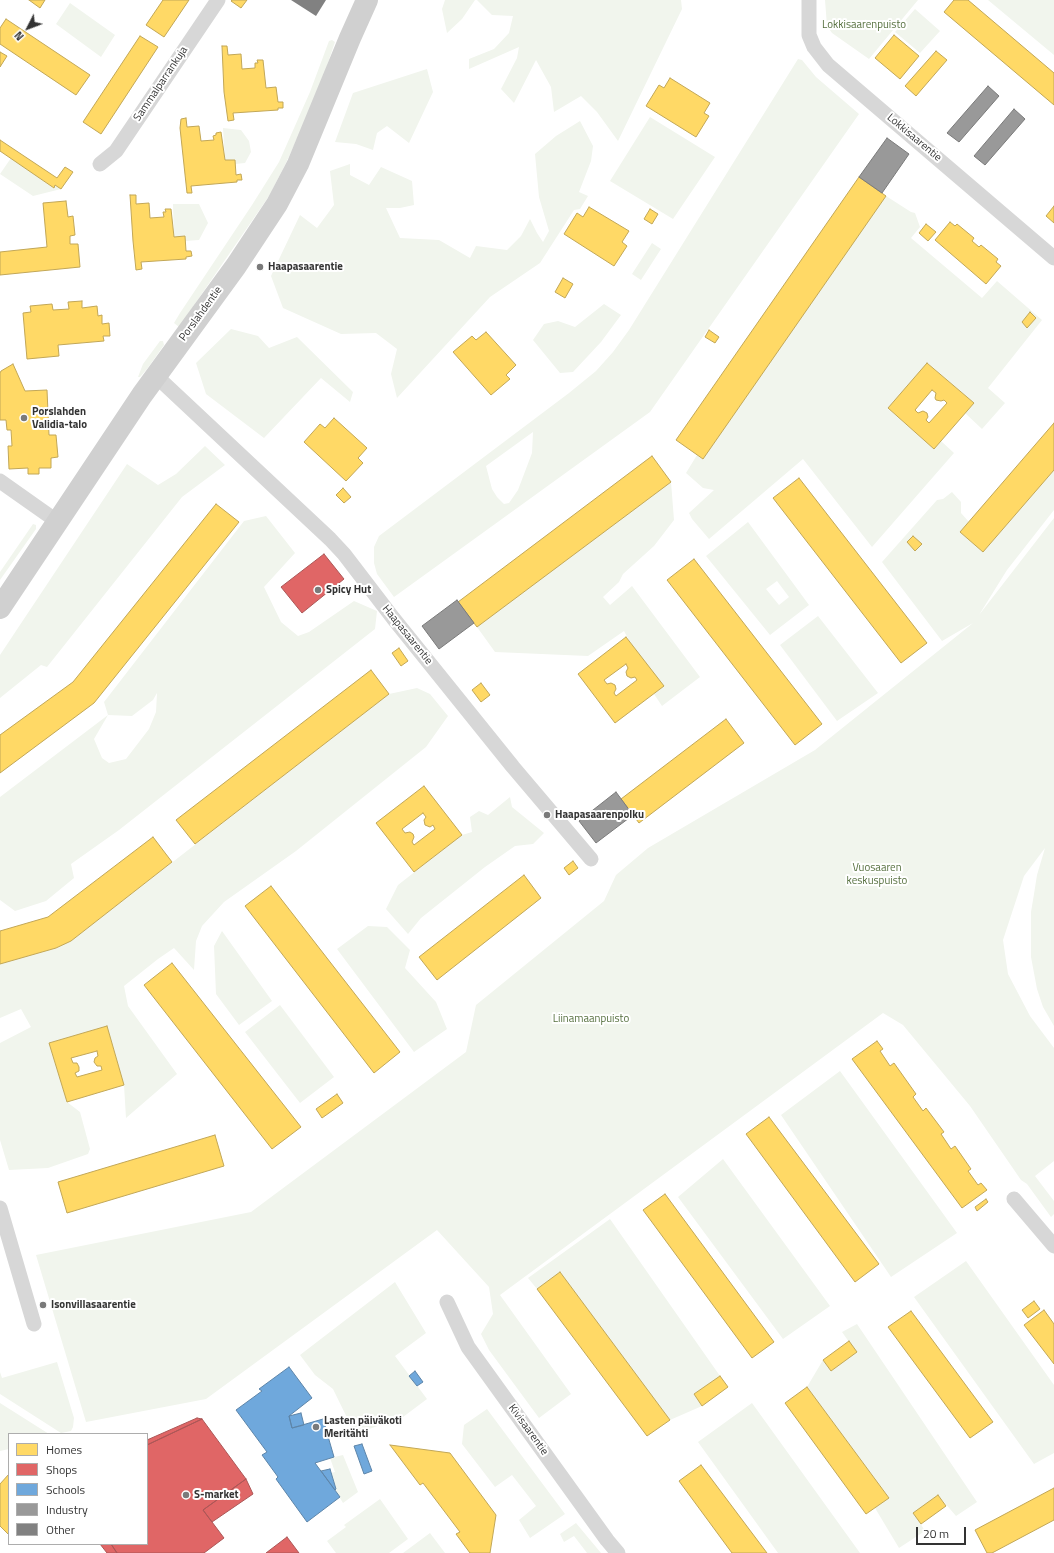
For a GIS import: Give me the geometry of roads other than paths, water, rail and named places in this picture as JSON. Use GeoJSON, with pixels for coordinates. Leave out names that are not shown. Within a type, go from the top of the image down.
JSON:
{"type":"FeatureCollection","features":[{"type":"Feature","properties":{"kind":"street","name":"Sammalparrankuja"},"geometry":{"type":"LineString","coordinates":[[100,164],[116,152],[218,0]]}},
{"type":"Feature","properties":{"kind":"street","name":"Porslahdentie"},"geometry":{"type":"LineString","coordinates":[[0,608],[156,376],[236,266],[277,204],[298,164],[367,0]]}},
{"type":"Feature","properties":{"kind":"street","name":"Lokkisaarentie"},"geometry":{"type":"LineString","coordinates":[[809,0],[809,35],[814,47],[828,65],[1054,258]]}},
{"type":"Feature","properties":{"kind":"street","name":"Haapasaarentie"},"geometry":{"type":"LineString","coordinates":[[156,376],[335,544],[513,767],[591,859]]}},
{"type":"Feature","properties":{"kind":"street"},"geometry":{"type":"LineString","coordinates":[[0,481],[58,522]]}},
{"type":"Feature","properties":{"kind":"street"},"geometry":{"type":"LineString","coordinates":[[1014,1198],[1054,1246]]}},
{"type":"Feature","properties":{"kind":"street"},"geometry":{"type":"LineString","coordinates":[[0,1208],[34,1324]]}},
{"type":"Feature","properties":{"kind":"street","name":"Kivisaarentie"},"geometry":{"type":"LineString","coordinates":[[447,1302],[468,1347],[618,1553]]}},
{"type":"Feature","properties":{"kind":"place","name":"Haapasaarentie"},"geometry":{"type":"Point","coordinates":[260,267]}},
{"type":"Feature","properties":{"kind":"place","name":"Porslahden Validia-talo"},"geometry":{"type":"Point","coordinates":[24,418]}},
{"type":"Feature","properties":{"kind":"place","name":"Spicy Hut"},"geometry":{"type":"Point","coordinates":[318,590]}},
{"type":"Feature","properties":{"kind":"place","name":"Haapasaarenpolku"},"geometry":{"type":"Point","coordinates":[547,815]}},
{"type":"Feature","properties":{"kind":"place","name":"Isonvillasaarentie"},"geometry":{"type":"Point","coordinates":[43,1305]}},
{"type":"Feature","properties":{"kind":"place","name":"Lasten päiväkoti Meritähti"},"geometry":{"type":"Point","coordinates":[316,1427]}},
{"type":"Feature","properties":{"kind":"place","name":"S-market"},"geometry":{"type":"Point","coordinates":[186,1495]}},
{"type":"Feature","properties":{"kind":"park label","name":"Lokkisaarenpuisto"},"geometry":{"type":"Point","coordinates":[864,25]}},
{"type":"Feature","properties":{"kind":"park label","name":"Vuosaaren keskuspuisto"},"geometry":{"type":"Point","coordinates":[877,874]}},
{"type":"Feature","properties":{"kind":"park label","name":"Liinamaanpuisto"},"geometry":{"type":"Point","coordinates":[591,1019]}}]}
